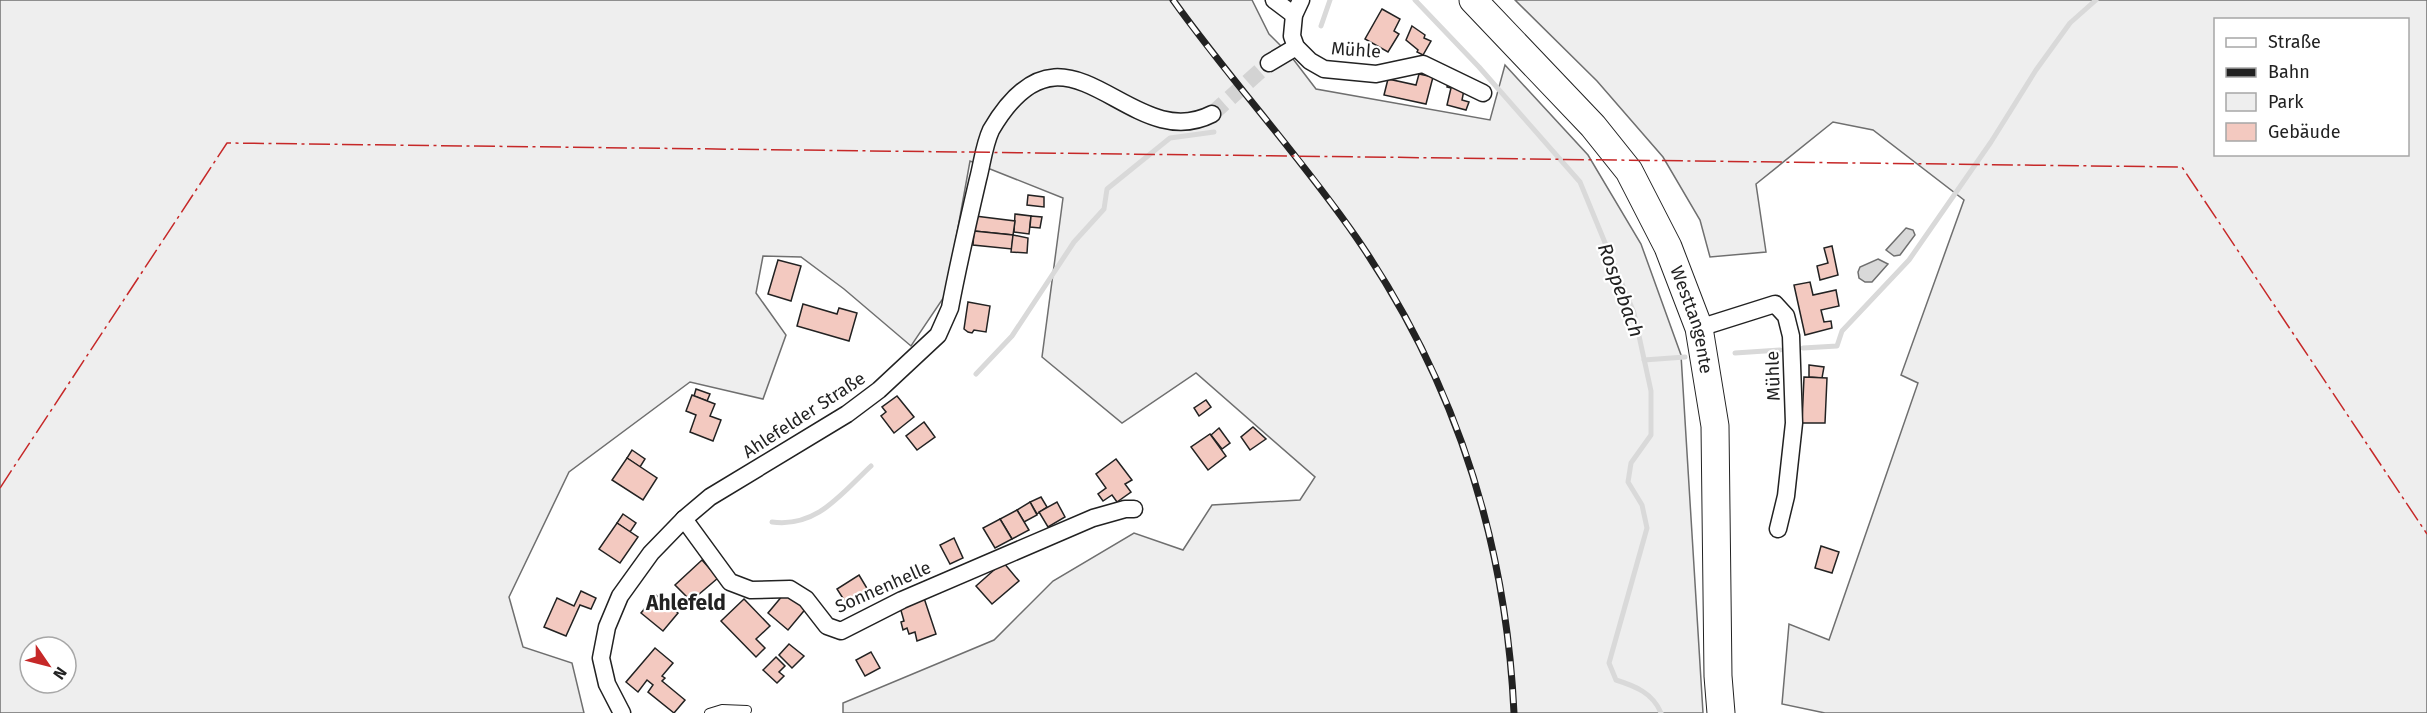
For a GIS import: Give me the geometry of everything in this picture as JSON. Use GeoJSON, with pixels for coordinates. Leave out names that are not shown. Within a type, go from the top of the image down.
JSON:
{"type":"FeatureCollection","features":[{"type":"Feature","properties":{"kind":"main road","name":"Westtangente"},"geometry":{"type":"LineString","coordinates":[[1473,0],[1593,126],[1629,171],[1668,247],[1699,328],[1715,426],[1720,713]]}},
{"type":"Feature","properties":{"kind":"street"},"geometry":{"type":"LineString","coordinates":[[1269,63],[1296,47],[1292,36],[1297,7],[1274,0]]}},
{"type":"Feature","properties":{"kind":"street","name":"Mühle"},"geometry":{"type":"LineString","coordinates":[[1296,47],[1310,62],[1324,69],[1376,75],[1423,64],[1483,93]]}},
{"type":"Feature","properties":{"kind":"street","name":"Ahlefelder Straße"},"geometry":{"type":"LineString","coordinates":[[622,713],[608,684],[601,658],[607,627],[620,596],[651,553],[684,519],[710,497],[848,414],[879,390],[938,335],[950,308],[990,133],[1012,94],[1030,76],[1055,67],[1086,74],[1164,119],[1198,121],[1212,114]]}},
{"type":"Feature","properties":{"kind":"street","name":"Mühle"},"geometry":{"type":"LineString","coordinates":[[1699,328],[1775,304],[1786,316],[1791,336],[1794,423],[1786,496],[1778,529]]}},
{"type":"Feature","properties":{"kind":"street","name":"Sonnenhelle"},"geometry":{"type":"LineString","coordinates":[[684,519],[730,582],[751,590],[790,589],[806,599],[827,626],[841,631],[902,600],[1093,518],[1125,509],[1134,509]]}},
{"type":"Feature","properties":{"kind":"lane"},"geometry":{"type":"LineString","coordinates":[[709,713],[722,709],[747,710]]}},
{"type":"Feature","properties":{"kind":"green space"},"geometry":{"type":"Polygon","coordinates":[[[0,0],[1252,0],[1269,34],[1290,55],[1316,89],[1490,120],[1505,65],[1588,155],[1641,244],[1681,355],[1703,713],[843,713],[843,703],[994,640],[1053,581],[1134,533],[1183,550],[1212,505],[1300,500],[1315,477],[1196,373],[1122,423],[1042,357],[1063,198],[970,161],[946,294],[911,346],[844,289],[801,257],[763,256],[756,293],[786,335],[763,399],[690,382],[569,472],[509,597],[523,647],[572,663],[584,713],[0,713],[0,0]]]}},
{"type":"Feature","properties":{"kind":"green space"},"geometry":{"type":"Polygon","coordinates":[[[1515,0],[2427,0],[2427,713],[1825,713],[1782,704],[1789,624],[1829,640],[1918,383],[1901,375],[1964,200],[1873,130],[1833,122],[1756,184],[1766,252],[1710,257],[1700,220],[1663,157],[1597,81],[1515,0]]]}},
{"type":"Feature","properties":{"kind":"shaded area"},"geometry":{"type":"Polygon","coordinates":[[[1906,228],[1913,230],[1915,235],[1900,255],[1894,256],[1886,250],[1906,228]]]}},
{"type":"Feature","properties":{"kind":"shaded area"},"geometry":{"type":"Polygon","coordinates":[[[1878,259],[1888,264],[1872,282],[1865,282],[1859,278],[1860,267],[1878,259]]]}},
{"type":"Feature","properties":{"kind":"building"},"geometry":{"type":"Polygon","coordinates":[[[1382,9],[1400,19],[1394,31],[1399,34],[1388,52],[1365,39],[1382,9]]]}},
{"type":"Feature","properties":{"kind":"building"},"geometry":{"type":"Polygon","coordinates":[[[1412,26],[1425,35],[1424,38],[1431,41],[1423,55],[1406,40],[1412,26]]]}},
{"type":"Feature","properties":{"kind":"building"},"geometry":{"type":"Polygon","coordinates":[[[1419,74],[1433,77],[1426,104],[1384,95],[1388,79],[1416,85],[1419,74]]]}},
{"type":"Feature","properties":{"kind":"building"},"geometry":{"type":"Polygon","coordinates":[[[1448,83],[1464,90],[1462,100],[1469,102],[1466,110],[1447,105],[1451,88],[1447,87],[1448,83]]]}},
{"type":"Feature","properties":{"kind":"building"},"geometry":{"type":"Polygon","coordinates":[[[1028,195],[1044,197],[1044,207],[1027,205],[1028,195]]]}},
{"type":"Feature","properties":{"kind":"building"},"geometry":{"type":"Polygon","coordinates":[[[1015,214],[1031,216],[1029,234],[1014,232],[1015,214]]]}},
{"type":"Feature","properties":{"kind":"building"},"geometry":{"type":"Polygon","coordinates":[[[975,216],[1015,221],[1013,235],[974,231],[975,216]]]}},
{"type":"Feature","properties":{"kind":"building"},"geometry":{"type":"Polygon","coordinates":[[[1031,216],[1042,217],[1040,228],[1030,227],[1031,216]]]}},
{"type":"Feature","properties":{"kind":"building"},"geometry":{"type":"Polygon","coordinates":[[[974,231],[1013,235],[1012,249],[973,245],[974,231]]]}},
{"type":"Feature","properties":{"kind":"building"},"geometry":{"type":"Polygon","coordinates":[[[1013,235],[1028,238],[1027,253],[1011,252],[1013,235]]]}},
{"type":"Feature","properties":{"kind":"building"},"geometry":{"type":"Polygon","coordinates":[[[1832,246],[1838,275],[1820,280],[1817,266],[1828,263],[1824,248],[1832,246]]]}},
{"type":"Feature","properties":{"kind":"building"},"geometry":{"type":"Polygon","coordinates":[[[778,260],[801,266],[791,301],[768,294],[778,260]]]}},
{"type":"Feature","properties":{"kind":"building"},"geometry":{"type":"Polygon","coordinates":[[[1810,282],[1813,295],[1836,290],[1839,306],[1821,310],[1824,322],[1831,321],[1832,328],[1805,335],[1794,285],[1810,282]]]}},
{"type":"Feature","properties":{"kind":"building"},"geometry":{"type":"Polygon","coordinates":[[[968,302],[990,306],[986,332],[974,330],[972,333],[964,329],[968,302]]]}},
{"type":"Feature","properties":{"kind":"building"},"geometry":{"type":"Polygon","coordinates":[[[803,304],[837,314],[839,308],[857,313],[849,341],[797,326],[803,304]]]}},
{"type":"Feature","properties":{"kind":"building"},"geometry":{"type":"Polygon","coordinates":[[[1809,365],[1824,367],[1822,378],[1809,377],[1809,365]]]}},
{"type":"Feature","properties":{"kind":"building"},"geometry":{"type":"Polygon","coordinates":[[[1804,377],[1827,378],[1825,423],[1802,423],[1804,377]]]}},
{"type":"Feature","properties":{"kind":"building"},"geometry":{"type":"Polygon","coordinates":[[[696,389],[710,394],[707,401],[694,396],[696,389]]]}},
{"type":"Feature","properties":{"kind":"building"},"geometry":{"type":"Polygon","coordinates":[[[692,395],[715,404],[710,416],[721,420],[713,441],[690,432],[696,415],[686,411],[692,395]]]}},
{"type":"Feature","properties":{"kind":"building"},"geometry":{"type":"Polygon","coordinates":[[[897,396],[914,417],[894,433],[881,416],[886,412],[882,407],[897,396]]]}},
{"type":"Feature","properties":{"kind":"building"},"geometry":{"type":"Polygon","coordinates":[[[1206,400],[1211,407],[1199,416],[1194,408],[1206,400]]]}},
{"type":"Feature","properties":{"kind":"building"},"geometry":{"type":"Polygon","coordinates":[[[924,422],[935,437],[917,450],[906,436],[924,422]]]}},
{"type":"Feature","properties":{"kind":"building"},"geometry":{"type":"Polygon","coordinates":[[[1253,427],[1266,439],[1250,450],[1241,437],[1253,427]]]}},
{"type":"Feature","properties":{"kind":"building"},"geometry":{"type":"Polygon","coordinates":[[[1219,428],[1230,443],[1222,449],[1211,435],[1219,428]]]}},
{"type":"Feature","properties":{"kind":"building"},"geometry":{"type":"Polygon","coordinates":[[[1210,434],[1226,456],[1208,470],[1191,447],[1210,434]]]}},
{"type":"Feature","properties":{"kind":"building"},"geometry":{"type":"Polygon","coordinates":[[[632,450],[645,459],[640,467],[627,458],[632,450]]]}},
{"type":"Feature","properties":{"kind":"building"},"geometry":{"type":"Polygon","coordinates":[[[627,458],[657,478],[643,500],[612,480],[627,458]]]}},
{"type":"Feature","properties":{"kind":"building"},"geometry":{"type":"Polygon","coordinates":[[[1116,459],[1132,480],[1125,484],[1131,492],[1117,502],[1112,495],[1103,501],[1098,494],[1106,488],[1096,474],[1116,459]]]}},
{"type":"Feature","properties":{"kind":"building"},"geometry":{"type":"Polygon","coordinates":[[[1041,497],[1047,507],[1037,514],[1030,502],[1041,497]]]}},
{"type":"Feature","properties":{"kind":"building"},"geometry":{"type":"Polygon","coordinates":[[[1030,502],[1037,515],[1024,522],[1017,510],[1030,502]]]}},
{"type":"Feature","properties":{"kind":"building"},"geometry":{"type":"Polygon","coordinates":[[[1057,502],[1065,517],[1048,527],[1039,512],[1057,502]]]}},
{"type":"Feature","properties":{"kind":"building"},"geometry":{"type":"Polygon","coordinates":[[[1017,510],[1029,530],[1012,539],[1000,519],[1017,510]]]}},
{"type":"Feature","properties":{"kind":"building"},"geometry":{"type":"Polygon","coordinates":[[[623,514],[636,523],[630,532],[617,523],[623,514]]]}},
{"type":"Feature","properties":{"kind":"building"},"geometry":{"type":"Polygon","coordinates":[[[1000,519],[1012,539],[995,548],[983,528],[1000,519]]]}},
{"type":"Feature","properties":{"kind":"building"},"geometry":{"type":"Polygon","coordinates":[[[617,523],[638,537],[620,563],[599,549],[617,523]]]}},
{"type":"Feature","properties":{"kind":"building"},"geometry":{"type":"Polygon","coordinates":[[[954,538],[963,558],[950,564],[940,545],[954,538]]]}},
{"type":"Feature","properties":{"kind":"building"},"geometry":{"type":"Polygon","coordinates":[[[1821,546],[1839,552],[1832,573],[1815,568],[1821,546]]]}},
{"type":"Feature","properties":{"kind":"building"},"geometry":{"type":"Polygon","coordinates":[[[702,560],[718,578],[691,601],[675,585],[702,560]]]}},
{"type":"Feature","properties":{"kind":"building"},"geometry":{"type":"Polygon","coordinates":[[[1003,562],[1019,581],[992,604],[976,586],[1003,562]]]}},
{"type":"Feature","properties":{"kind":"building"},"geometry":{"type":"Polygon","coordinates":[[[859,575],[868,590],[846,603],[837,589],[859,575]]]}},
{"type":"Feature","properties":{"kind":"building"},"geometry":{"type":"Polygon","coordinates":[[[788,589],[808,606],[788,630],[768,613],[788,589]]]}},
{"type":"Feature","properties":{"kind":"building"},"geometry":{"type":"Polygon","coordinates":[[[581,591],[596,598],[591,609],[580,605],[566,636],[544,627],[557,598],[574,606],[581,591]]]}},
{"type":"Feature","properties":{"kind":"building"},"geometry":{"type":"Polygon","coordinates":[[[656,595],[678,613],[663,631],[641,613],[656,595]]]}},
{"type":"Feature","properties":{"kind":"building"},"geometry":{"type":"Polygon","coordinates":[[[924,598],[936,634],[917,641],[915,632],[909,634],[907,628],[903,630],[901,622],[904,621],[900,607],[924,598]]]}},
{"type":"Feature","properties":{"kind":"building"},"geometry":{"type":"Polygon","coordinates":[[[744,599],[770,626],[756,639],[765,648],[756,657],[721,621],[744,599]]]}},
{"type":"Feature","properties":{"kind":"building"},"geometry":{"type":"Polygon","coordinates":[[[789,644],[804,656],[792,668],[779,655],[789,644]]]}},
{"type":"Feature","properties":{"kind":"building"},"geometry":{"type":"Polygon","coordinates":[[[655,648],[673,663],[662,676],[665,678],[662,681],[685,700],[674,713],[648,692],[653,685],[647,680],[638,692],[626,682],[655,648]]]}},
{"type":"Feature","properties":{"kind":"building"},"geometry":{"type":"Polygon","coordinates":[[[871,652],[880,668],[865,676],[856,660],[871,652]]]}},
{"type":"Feature","properties":{"kind":"building"},"geometry":{"type":"Polygon","coordinates":[[[776,657],[785,666],[779,672],[784,676],[777,683],[763,670],[776,657]]]}},
{"type":"Feature","properties":{"kind":"waterway"},"geometry":{"type":"LineString","coordinates":[[1321,26],[1330,0]]}},
{"type":"Feature","properties":{"kind":"waterway","name":"Rospebach"},"geometry":{"type":"LineString","coordinates":[[1415,0],[1479,67],[1580,182],[1634,313],[1651,391],[1651,435],[1631,463],[1628,482],[1642,505],[1647,528],[1609,663],[1616,680],[1648,695],[1661,713]]}},
{"type":"Feature","properties":{"kind":"waterway"},"geometry":{"type":"LineString","coordinates":[[1803,348],[1837,346],[1842,331],[1909,260],[2070,23],[2096,0]]}},
{"type":"Feature","properties":{"kind":"waterway"},"geometry":{"type":"LineString","coordinates":[[976,374],[1012,336],[1074,242],[1104,209],[1107,189],[1170,138],[1214,132]]}},
{"type":"Feature","properties":{"kind":"waterway"},"geometry":{"type":"LineString","coordinates":[[1735,353],[1780,350]]}},
{"type":"Feature","properties":{"kind":"waterway"},"geometry":{"type":"LineString","coordinates":[[1644,360],[1685,357]]}},
{"type":"Feature","properties":{"kind":"waterway"},"geometry":{"type":"LineString","coordinates":[[772,522],[802,520],[815,514],[838,498],[871,466]]}},
{"type":"Feature","properties":{"kind":"tunnel"},"geometry":{"type":"LineString","coordinates":[[1212,114],[1269,63]]}},
{"type":"Feature","properties":{"kind":"railway"},"geometry":{"type":"LineString","coordinates":[[1173,0],[1312,177],[1356,237],[1391,292],[1421,348],[1447,405],[1469,464],[1487,524],[1500,585],[1509,648],[1514,713]]}},
{"type":"Feature","properties":{"kind":"power"},"geometry":{"type":"LineString","coordinates":[[0,488],[227,143],[2182,167],[2427,534]]}},
{"type":"Feature","properties":{"kind":"district","name":"Ahlefeld"},"geometry":{"type":"Point","coordinates":[686,603]}}]}
